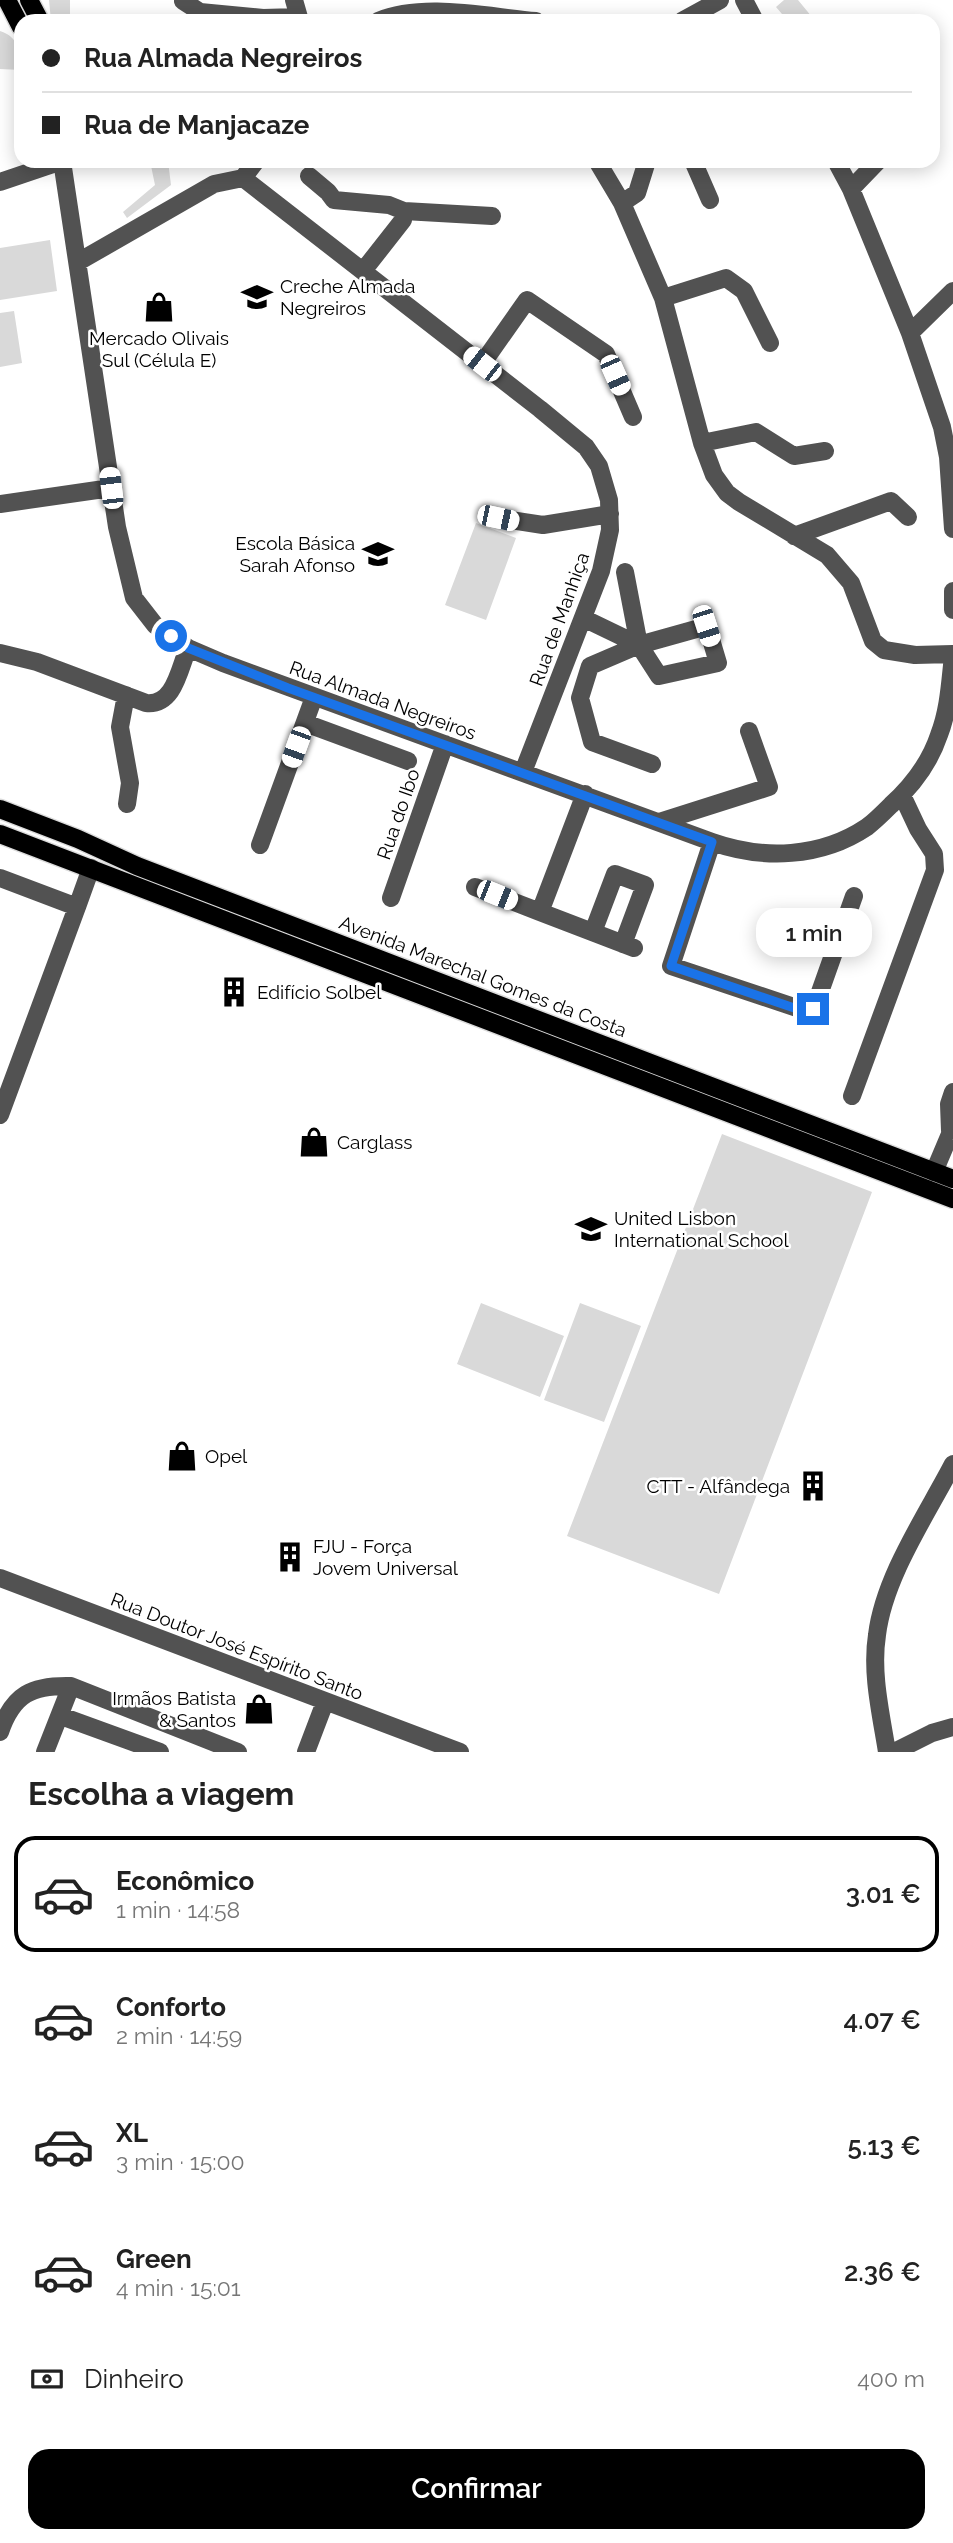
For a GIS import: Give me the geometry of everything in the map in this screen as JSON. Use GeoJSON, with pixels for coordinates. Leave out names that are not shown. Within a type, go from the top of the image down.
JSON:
{"type":"FeatureCollection","features":[{"type":"Feature","properties":{"kind":"main road","name":"Avenida Marechal Gomes da Costa"},"geometry":{"type":"LineString","coordinates":[[0,809],[78,839],[137,866],[953,1179]]}},
{"type":"Feature","properties":{"kind":"main road","name":"Avenida Marechal Gomes da Costa"},"geometry":{"type":"LineString","coordinates":[[0,834],[953,1199]]}},
{"type":"Feature","properties":{"kind":"street"},"geometry":{"type":"LineString","coordinates":[[695,14],[720,0]]}},
{"type":"Feature","properties":{"kind":"street"},"geometry":{"type":"LineString","coordinates":[[183,1],[200,12],[221,14]]}},
{"type":"Feature","properties":{"kind":"street"},"geometry":{"type":"LineString","coordinates":[[405,14],[437,14]]}},
{"type":"Feature","properties":{"kind":"street"},"geometry":{"type":"LineString","coordinates":[[0,182],[41,168]]}},
{"type":"Feature","properties":{"kind":"street","name":"Rua Almada Negreiros"},"geometry":{"type":"LineString","coordinates":[[63,168],[117,527],[134,598],[155,625],[188,648],[314,697],[712,842],[733,849],[775,854],[828,847],[867,827],[902,795],[930,756],[949,718],[953,655]]}},
{"type":"Feature","properties":{"kind":"street"},"geometry":{"type":"LineString","coordinates":[[78,262],[214,184],[243,178],[251,168]]}},
{"type":"Feature","properties":{"kind":"street"},"geometry":{"type":"LineString","coordinates":[[601,168],[622,202],[663,298],[702,443],[714,475],[727,493],[827,555],[851,583],[865,625],[878,646],[884,650],[915,655],[953,655]]}},
{"type":"Feature","properties":{"kind":"street"},"geometry":{"type":"LineString","coordinates":[[622,202],[637,193],[646,168]]}},
{"type":"Feature","properties":{"kind":"street"},"geometry":{"type":"LineString","coordinates":[[696,168],[710,200]]}},
{"type":"Feature","properties":{"kind":"street"},"geometry":{"type":"LineString","coordinates":[[839,168],[851,189],[910,333],[942,427],[948,457],[953,529]]}},
{"type":"Feature","properties":{"kind":"street"},"geometry":{"type":"LineString","coordinates":[[851,189],[871,168]]}},
{"type":"Feature","properties":{"kind":"street"},"geometry":{"type":"LineString","coordinates":[[309,176],[328,191],[334,200],[389,205],[404,211],[492,216]]}},
{"type":"Feature","properties":{"kind":"street","name":"Rua de Manhiça"},"geometry":{"type":"LineString","coordinates":[[243,178],[586,447],[603,475],[610,514],[604,559],[523,772]]}},
{"type":"Feature","properties":{"kind":"street"},"geometry":{"type":"LineString","coordinates":[[363,271],[403,220],[404,211]]}},
{"type":"Feature","properties":{"kind":"street"},"geometry":{"type":"LineString","coordinates":[[663,298],[726,278],[744,291],[770,343]]}},
{"type":"Feature","properties":{"kind":"street"},"geometry":{"type":"LineString","coordinates":[[910,333],[953,290]]}},
{"type":"Feature","properties":{"kind":"street"},"geometry":{"type":"LineString","coordinates":[[482,364],[527,300],[606,354],[633,417]]}},
{"type":"Feature","properties":{"kind":"street"},"geometry":{"type":"LineString","coordinates":[[702,443],[756,432],[794,456],[825,451]]}},
{"type":"Feature","properties":{"kind":"street"},"geometry":{"type":"LineString","coordinates":[[0,504],[111,488]]}},
{"type":"Feature","properties":{"kind":"street"},"geometry":{"type":"LineString","coordinates":[[794,536],[891,501],[908,516]]}},
{"type":"Feature","properties":{"kind":"street"},"geometry":{"type":"LineString","coordinates":[[498,518],[543,525],[610,514]]}},
{"type":"Feature","properties":{"kind":"street"},"geometry":{"type":"LineString","coordinates":[[625,572],[639,645]]}},
{"type":"Feature","properties":{"kind":"street"},"geometry":{"type":"LineString","coordinates":[[953,591],[953,610]]}},
{"type":"Feature","properties":{"kind":"street"},"geometry":{"type":"LineString","coordinates":[[583,618],[639,645]]}},
{"type":"Feature","properties":{"kind":"street"},"geometry":{"type":"LineString","coordinates":[[639,645],[590,666],[580,698],[592,742],[652,764]]}},
{"type":"Feature","properties":{"kind":"street"},"geometry":{"type":"LineString","coordinates":[[0,653],[37,662],[155,704],[170,694],[188,648]]}},
{"type":"Feature","properties":{"kind":"street"},"geometry":{"type":"LineString","coordinates":[[126,695],[120,727],[130,783],[127,804]]}},
{"type":"Feature","properties":{"kind":"street"},"geometry":{"type":"LineString","coordinates":[[260,845],[314,697]]}},
{"type":"Feature","properties":{"kind":"street"},"geometry":{"type":"LineString","coordinates":[[305,723],[408,761]]}},
{"type":"Feature","properties":{"kind":"street"},"geometry":{"type":"LineString","coordinates":[[659,822],[769,787],[749,731]]}},
{"type":"Feature","properties":{"kind":"street","name":"Rua do Ibo"},"geometry":{"type":"LineString","coordinates":[[391,898],[445,744]]}},
{"type":"Feature","properties":{"kind":"street"},"geometry":{"type":"LineString","coordinates":[[540,912],[584,794]]}},
{"type":"Feature","properties":{"kind":"street"},"geometry":{"type":"LineString","coordinates":[[852,1096],[935,870],[934,854],[918,829],[902,795]]}},
{"type":"Feature","properties":{"kind":"street"},"geometry":{"type":"LineString","coordinates":[[712,842],[671,966],[808,1012],[814,1006],[854,896]]}},
{"type":"Feature","properties":{"kind":"street"},"geometry":{"type":"LineString","coordinates":[[0,1115],[91,869]]}},
{"type":"Feature","properties":{"kind":"street"},"geometry":{"type":"LineString","coordinates":[[475,887],[629,946],[645,885],[615,874],[593,932]]}},
{"type":"Feature","properties":{"kind":"street"},"geometry":{"type":"LineString","coordinates":[[0,878],[77,907]]}},
{"type":"Feature","properties":{"kind":"street"},"geometry":{"type":"LineString","coordinates":[[934,1172],[952,1129],[949,1104],[953,1092]]}},
{"type":"Feature","properties":{"kind":"street"},"geometry":{"type":"LineString","coordinates":[[887,1752],[877,1678],[876,1637],[882,1608],[906,1552],[953,1464]]}},
{"type":"Feature","properties":{"kind":"street","name":"Rua Doutor José Espírito Santo"},"geometry":{"type":"LineString","coordinates":[[0,1578],[459,1752]]}},
{"type":"Feature","properties":{"kind":"street"},"geometry":{"type":"LineString","coordinates":[[0,1732],[7,1711],[26,1693],[49,1685],[71,1686],[237,1752]]}},
{"type":"Feature","properties":{"kind":"street"},"geometry":{"type":"LineString","coordinates":[[45,1752],[71,1686]]}},
{"type":"Feature","properties":{"kind":"street"},"geometry":{"type":"LineString","coordinates":[[306,1752],[325,1702]]}},
{"type":"Feature","properties":{"kind":"street"},"geometry":{"type":"LineString","coordinates":[[61,1716],[160,1752]]}},
{"type":"Feature","properties":{"kind":"street"},"geometry":{"type":"LineString","coordinates":[[894,1752],[932,1733],[953,1727]]}},
{"type":"Feature","properties":{"kind":"shaded area"},"geometry":{"type":"Polygon","coordinates":[[[49,0],[70,0],[70,14],[50,14],[49,0]]]}},
{"type":"Feature","properties":{"kind":"shaded area"},"geometry":{"type":"Polygon","coordinates":[[[784,0],[798,0],[810,14],[782,14],[776,7],[784,0]]]}},
{"type":"Feature","properties":{"kind":"shaded area"},"geometry":{"type":"Polygon","coordinates":[[[0,31],[14,40],[14,70],[0,69],[0,31]]]}},
{"type":"Feature","properties":{"kind":"shaded area"},"geometry":{"type":"Polygon","coordinates":[[[151,168],[169,168],[171,185],[127,218],[123,212],[155,185],[151,168]]]}},
{"type":"Feature","properties":{"kind":"shaded area"},"geometry":{"type":"Polygon","coordinates":[[[50,240],[57,291],[0,300],[0,248],[50,240]]]}},
{"type":"Feature","properties":{"kind":"shaded area"},"geometry":{"type":"Polygon","coordinates":[[[14,311],[22,363],[0,367],[0,313],[14,311]]]}},
{"type":"Feature","properties":{"kind":"shaded area"},"geometry":{"type":"Polygon","coordinates":[[[476,523],[516,538],[486,620],[445,605],[476,523]]]}},
{"type":"Feature","properties":{"kind":"shaded area"},"geometry":{"type":"Polygon","coordinates":[[[722,1134],[872,1192],[719,1594],[567,1536],[722,1134]]]}},
{"type":"Feature","properties":{"kind":"shaded area"},"geometry":{"type":"Polygon","coordinates":[[[481,1303],[564,1336],[540,1397],[457,1364],[481,1303]]]}},
{"type":"Feature","properties":{"kind":"shaded area"},"geometry":{"type":"Polygon","coordinates":[[[580,1303],[641,1326],[604,1422],[544,1400],[580,1303]]]}},
{"type":"Feature","properties":{"kind":"place","name":"Creche Almada Negreiros"},"geometry":{"type":"Point","coordinates":[257,297]}},
{"type":"Feature","properties":{"kind":"place","name":"Mercado Olivais Sul (Célula E)"},"geometry":{"type":"Point","coordinates":[159,307]}},
{"type":"Feature","properties":{"kind":"place","name":"Escola Básica Sarah Afonso"},"geometry":{"type":"Point","coordinates":[378,554]}},
{"type":"Feature","properties":{"kind":"place","name":"Edifício Solbel"},"geometry":{"type":"Point","coordinates":[234,992]}},
{"type":"Feature","properties":{"kind":"place","name":"Carglass"},"geometry":{"type":"Point","coordinates":[314,1142]}},
{"type":"Feature","properties":{"kind":"place","name":"United Lisbon International School"},"geometry":{"type":"Point","coordinates":[591,1229]}},
{"type":"Feature","properties":{"kind":"place","name":"Opel"},"geometry":{"type":"Point","coordinates":[182,1456]}},
{"type":"Feature","properties":{"kind":"place","name":"CTT - Alfândega"},"geometry":{"type":"Point","coordinates":[813,1486]}},
{"type":"Feature","properties":{"kind":"place","name":"FJU - Força Jovem Universal"},"geometry":{"type":"Point","coordinates":[290,1557]}},
{"type":"Feature","properties":{"kind":"place","name":"Irmãos Batista & Santos"},"geometry":{"type":"Point","coordinates":[259,1709]}},
{"type":"Feature","properties":{"kind":"route"},"geometry":{"type":"LineString","coordinates":[[171,636],[188,648],[288,688],[712,842],[671,966],[803,1011],[813,1009]]}}]}
